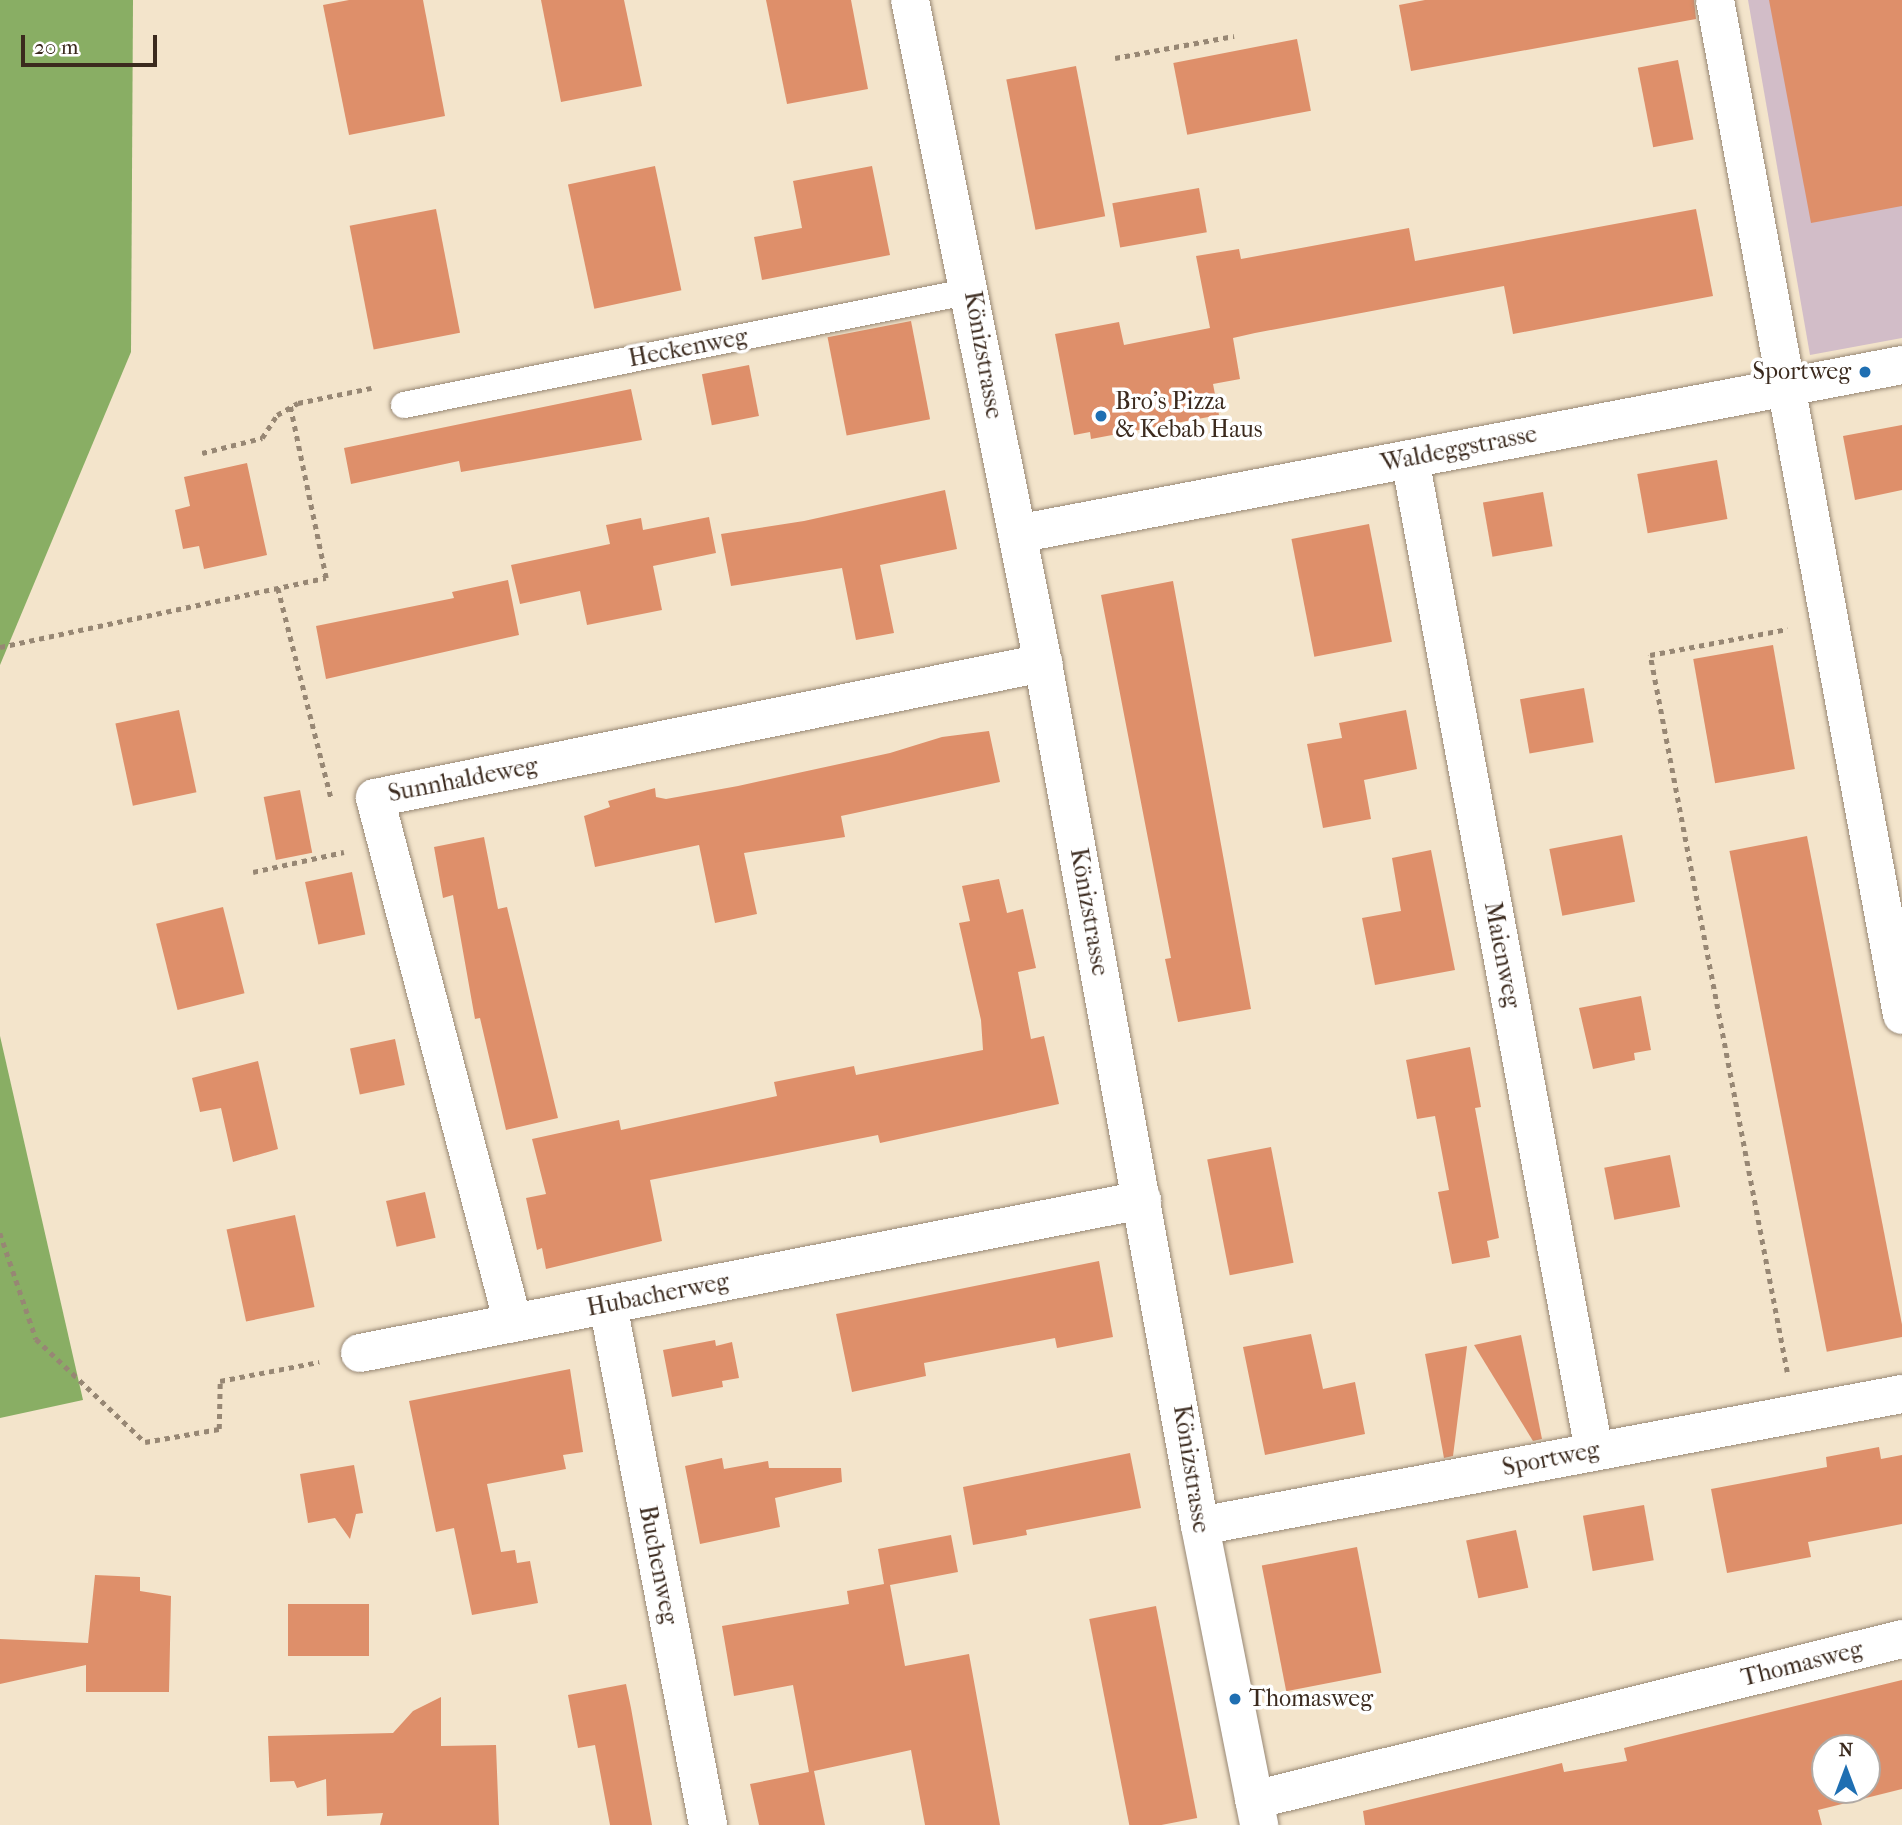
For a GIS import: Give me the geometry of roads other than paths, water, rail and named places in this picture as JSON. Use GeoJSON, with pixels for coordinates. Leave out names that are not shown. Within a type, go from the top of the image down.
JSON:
{"type":"FeatureCollection","features":[{"type":"Feature","properties":{"kind":"street","name":"Könizstrasse"},"geometry":{"type":"LineString","coordinates":[[910,0],[971,291],[1043,663],[1200,1526],[1257,1812]]}},
{"type":"Feature","properties":{"kind":"street"},"geometry":{"type":"LineString","coordinates":[[1715,0],[1902,1015]]}},
{"type":"Feature","properties":{"kind":"street","name":"Waldeggstrasse"},"geometry":{"type":"LineString","coordinates":[[1017,534],[1902,365]]}},
{"type":"Feature","properties":{"kind":"street","name":"Maienweg"},"geometry":{"type":"LineString","coordinates":[[1410,459],[1594,1451]]}},
{"type":"Feature","properties":{"kind":"street","name":"Sunnhaldeweg"},"geometry":{"type":"LineString","coordinates":[[513,1323],[375,798],[1043,663]]}},
{"type":"Feature","properties":{"kind":"street","name":"Hubacherweg"},"geometry":{"type":"LineString","coordinates":[[360,1353],[1142,1200]]}},
{"type":"Feature","properties":{"kind":"street","name":"Buchenweg"},"geometry":{"type":"LineString","coordinates":[[608,1305],[708,1825]]}},
{"type":"Feature","properties":{"kind":"street","name":"Sportweg"},"geometry":{"type":"LineString","coordinates":[[1200,1526],[1902,1394]]}},
{"type":"Feature","properties":{"kind":"street","name":"Thomasweg"},"geometry":{"type":"LineString","coordinates":[[1257,1812],[1902,1639]]}},
{"type":"Feature","properties":{"kind":"lane","name":"Heckenweg"},"geometry":{"type":"LineString","coordinates":[[404,405],[971,291]]}},
{"type":"Feature","properties":{"kind":"place","name":"Sportweg"},"geometry":{"type":"Point","coordinates":[1865,372]}},
{"type":"Feature","properties":{"kind":"place","name":"Bro's Pizza & Kebab Haus"},"geometry":{"type":"Point","coordinates":[1101,416]}},
{"type":"Feature","properties":{"kind":"place","name":"Thomasweg"},"geometry":{"type":"Point","coordinates":[1235,1699]}}]}
